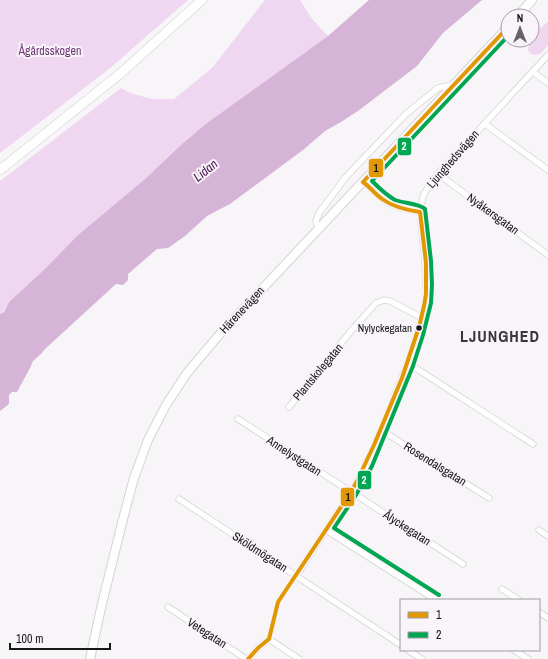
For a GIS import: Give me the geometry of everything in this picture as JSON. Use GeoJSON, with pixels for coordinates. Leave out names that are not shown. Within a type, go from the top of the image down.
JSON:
{"type":"FeatureCollection","features":[{"type":"Feature","properties":{"kind":"main road"},"geometry":{"type":"LineString","coordinates":[[0,170],[122,73],[202,0]]}},
{"type":"Feature","properties":{"kind":"street"},"geometry":{"type":"LineString","coordinates":[[525,8],[532,0]]}},
{"type":"Feature","properties":{"kind":"street","name":"Härenevägen"},"geometry":{"type":"LineString","coordinates":[[90,659],[100,608],[134,478],[148,440],[166,405],[187,373],[218,335],[500,35]]}},
{"type":"Feature","properties":{"kind":"street","name":"Ljunghedsvägen"},"geometry":{"type":"LineString","coordinates":[[296,576],[351,492],[366,464],[407,364],[422,318],[426,294],[426,262],[420,212],[423,196],[438,174],[548,56]]}},
{"type":"Feature","properties":{"kind":"street"},"geometry":{"type":"LineString","coordinates":[[533,72],[548,83]]}},
{"type":"Feature","properties":{"kind":"street"},"geometry":{"type":"LineString","coordinates":[[318,229],[316,221],[318,213],[345,178],[406,114],[438,88],[453,85]]}},
{"type":"Feature","properties":{"kind":"street"},"geometry":{"type":"LineString","coordinates":[[485,124],[548,170]]}},
{"type":"Feature","properties":{"kind":"street","name":"Nyåkersgatan"},"geometry":{"type":"LineString","coordinates":[[438,174],[548,255]]}},
{"type":"Feature","properties":{"kind":"street"},"geometry":{"type":"LineString","coordinates":[[363,182],[380,198],[391,205],[420,212]]}},
{"type":"Feature","properties":{"kind":"street","name":"Plantskolegatan"},"geometry":{"type":"LineString","coordinates":[[289,407],[376,303],[384,300],[390,301],[422,318]]}},
{"type":"Feature","properties":{"kind":"street"},"geometry":{"type":"LineString","coordinates":[[407,364],[414,367],[533,444]]}},
{"type":"Feature","properties":{"kind":"street","name":"Annelystgatan"},"geometry":{"type":"LineString","coordinates":[[238,419],[351,492]]}},
{"type":"Feature","properties":{"kind":"street","name":"Rosendalsgatan"},"geometry":{"type":"LineString","coordinates":[[381,430],[489,498]]}},
{"type":"Feature","properties":{"kind":"street","name":"Ålyckegatan"},"geometry":{"type":"LineString","coordinates":[[351,492],[463,564]]}},
{"type":"Feature","properties":{"kind":"street","name":"Sköldmögatan"},"geometry":{"type":"LineString","coordinates":[[179,499],[400,644]]}},
{"type":"Feature","properties":{"kind":"street"},"geometry":{"type":"LineString","coordinates":[[326,530],[434,599]]}},
{"type":"Feature","properties":{"kind":"street"},"geometry":{"type":"LineString","coordinates":[[539,530],[548,536]]}},
{"type":"Feature","properties":{"kind":"street"},"geometry":{"type":"LineString","coordinates":[[502,589],[518,599]]}},
{"type":"Feature","properties":{"kind":"street","name":"Vetegatan"},"geometry":{"type":"LineString","coordinates":[[168,608],[247,659]]}},
{"type":"Feature","properties":{"kind":"street"},"geometry":{"type":"LineString","coordinates":[[247,659],[269,639],[299,659]]}},
{"type":"Feature","properties":{"kind":"street"},"geometry":{"type":"LineString","coordinates":[[410,651],[422,659]]}},
{"type":"Feature","properties":{"kind":"street"},"geometry":{"type":"LineString","coordinates":[[516,651],[528,659]]}},
{"type":"Feature","properties":{"kind":"green space","name":"Ågårdsskogen"},"geometry":{"type":"Polygon","coordinates":[[[0,0],[188,0],[109,69],[0,153],[0,0]]]}},
{"type":"Feature","properties":{"kind":"green space"},"geometry":{"type":"Polygon","coordinates":[[[265,0],[300,0],[312,19],[328,36],[207,123],[182,144],[145,179],[78,235],[44,271],[9,302],[0,314],[0,181],[121,88],[130,93],[152,99],[174,99],[212,68],[265,0]]]}},
{"type":"Feature","properties":{"kind":"green space"},"geometry":{"type":"Polygon","coordinates":[[[548,22],[548,45],[539,54],[531,54],[528,50],[529,48],[540,48],[540,29],[548,22]]]}},
{"type":"Feature","properties":{"kind":"water","name":"Lidan"},"geometry":{"type":"Polygon","coordinates":[[[369,0],[482,0],[443,33],[417,66],[358,111],[325,131],[303,150],[230,204],[207,216],[185,236],[168,248],[157,249],[128,274],[128,280],[123,285],[116,284],[33,361],[17,392],[12,392],[9,395],[9,404],[0,411],[0,314],[4,312],[9,302],[44,270],[78,235],[145,179],[207,123],[328,36],[369,0]]]}},
{"type":"Feature","properties":{"kind":"transit line","name":"1"},"geometry":{"type":"LineString","coordinates":[[248,659],[269,639],[278,602],[357,481],[402,378],[419,327],[426,294],[426,263],[420,212],[405,209],[386,202],[363,182],[500,36]]}},
{"type":"Feature","properties":{"kind":"transit line","name":"2"},"geometry":{"type":"LineString","coordinates":[[439,595],[334,528],[356,495],[372,466],[413,366],[431,303],[431,261],[425,209],[423,207],[395,200],[372,181],[500,45]]}},
{"type":"Feature","properties":{"kind":"place","name":"Nylyckegatan"},"geometry":{"type":"Point","coordinates":[419,328]}},
{"type":"Feature","properties":{"kind":"district","name":"LJUNGHED"},"geometry":{"type":"Point","coordinates":[500,336]}}]}
